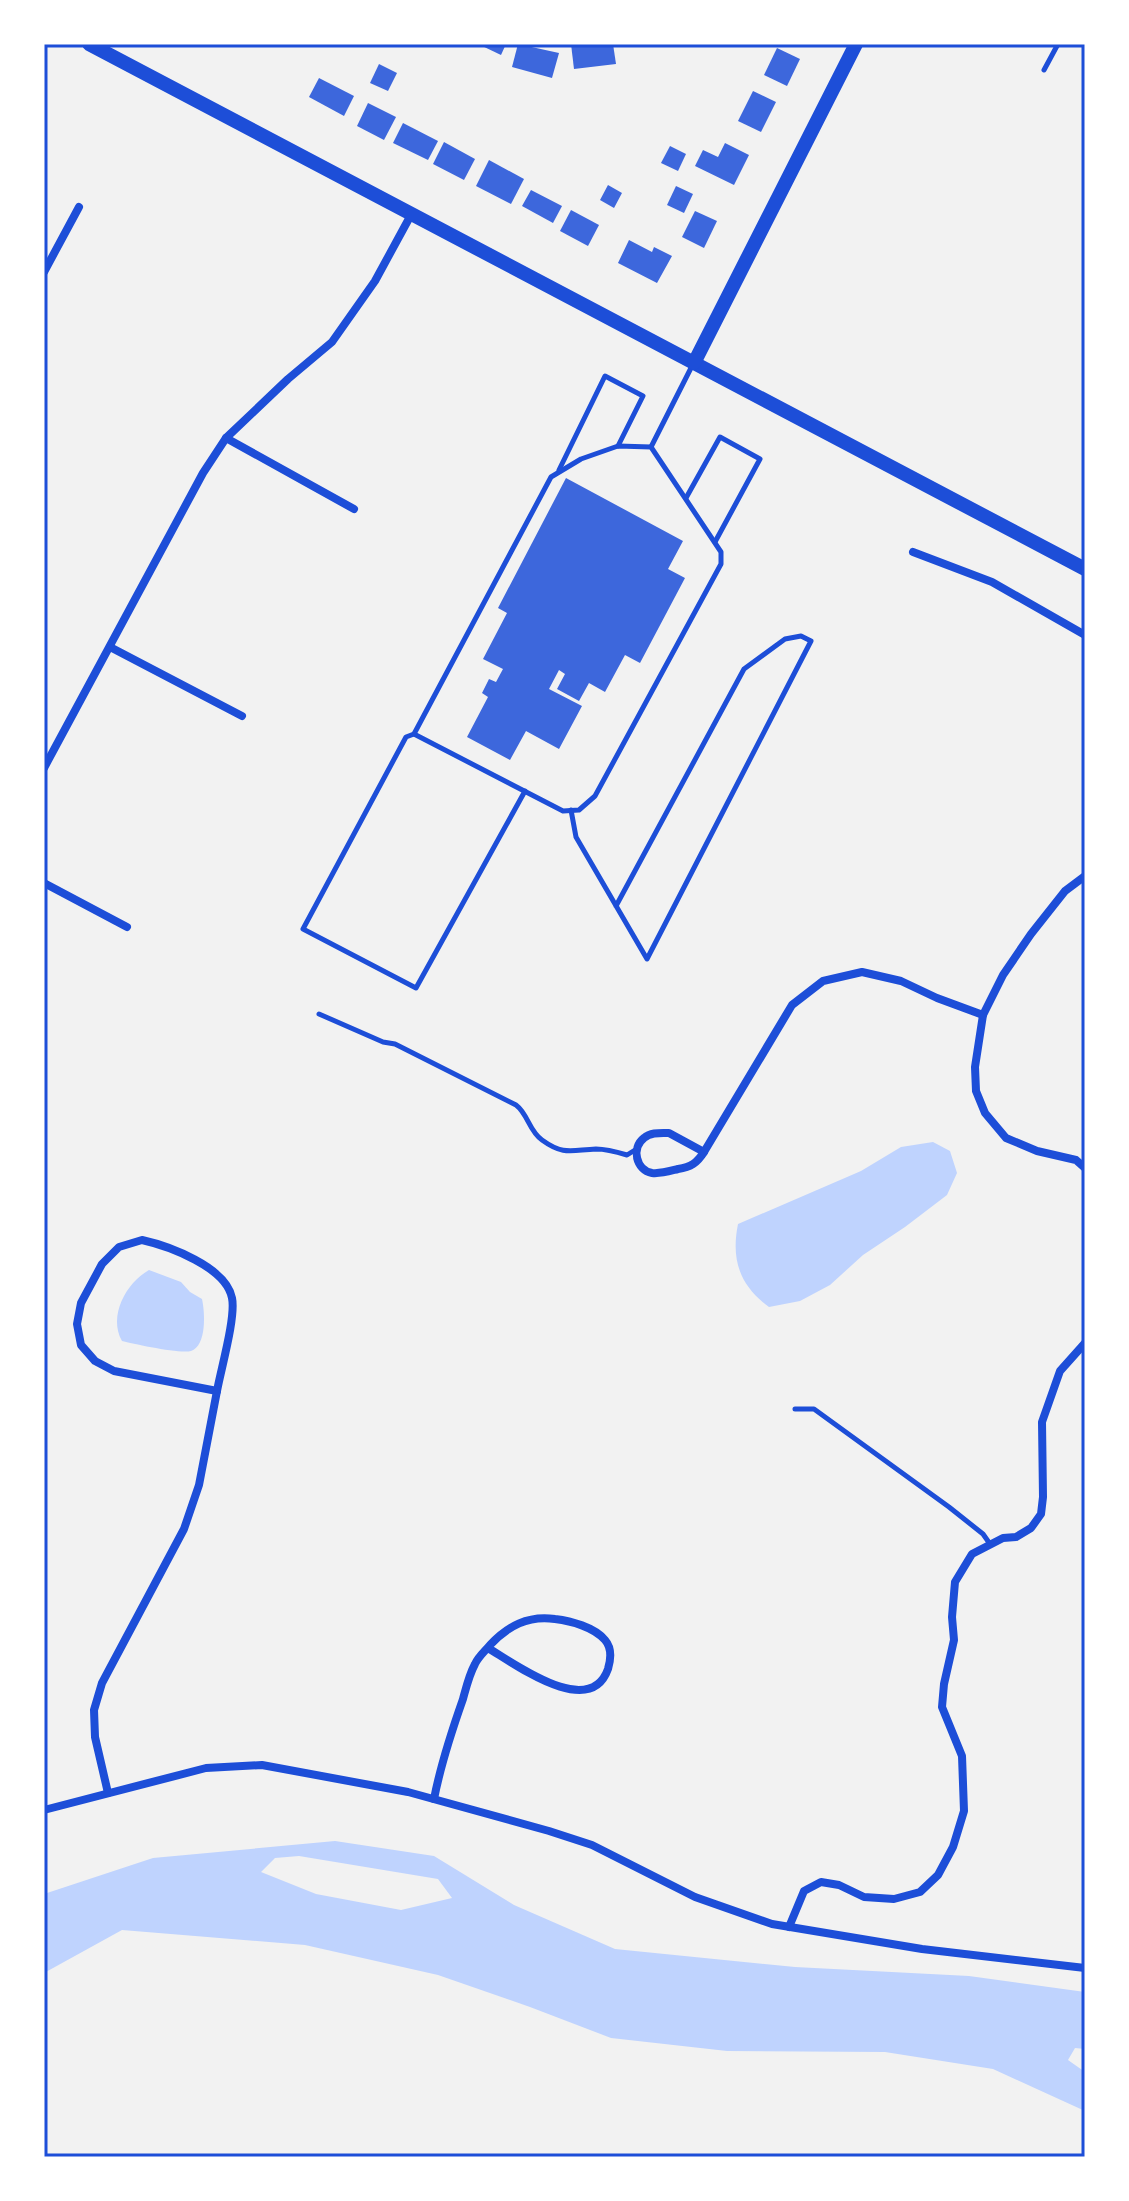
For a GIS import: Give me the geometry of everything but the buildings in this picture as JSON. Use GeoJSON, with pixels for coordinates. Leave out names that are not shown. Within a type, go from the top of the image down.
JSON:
{"type":"FeatureCollection","features":[{"type":"Feature","properties":{"kind":"main road"},"geometry":{"type":"LineString","coordinates":[[89,44],[1085,569]]}},
{"type":"Feature","properties":{"kind":"main road"},"geometry":{"type":"LineString","coordinates":[[694,363],[856,44]]}},
{"type":"Feature","properties":{"kind":"street"},"geometry":{"type":"LineString","coordinates":[[44,272],[79,207]]}},
{"type":"Feature","properties":{"kind":"street"},"geometry":{"type":"LineString","coordinates":[[44,768],[203,473],[226,438],[332,342],[375,281],[412,213]]}},
{"type":"Feature","properties":{"kind":"street"},"geometry":{"type":"LineString","coordinates":[[226,438],[354,509]]}},
{"type":"Feature","properties":{"kind":"street"},"geometry":{"type":"LineString","coordinates":[[913,552],[992,582],[1085,635]]}},
{"type":"Feature","properties":{"kind":"street"},"geometry":{"type":"LineString","coordinates":[[110,647],[242,716]]}},
{"type":"Feature","properties":{"kind":"street"},"geometry":{"type":"LineString","coordinates":[[1085,876],[1065,891],[1003,975],[983,1015],[975,1067],[976,1091],[985,1113],[1006,1138],[1037,1151],[1076,1160],[1085,1168]]}},
{"type":"Feature","properties":{"kind":"street"},"geometry":{"type":"LineString","coordinates":[[44,883],[127,927]]}},
{"type":"Feature","properties":{"kind":"street"},"geometry":{"type":"LineString","coordinates":[[704,1152],[669,1133],[652,1134],[641,1140],[636,1150],[637,1161],[645,1170],[656,1174],[698,1162],[704,1152],[792,1005],[823,981],[862,972],[901,981],[983,1015]]}},
{"type":"Feature","properties":{"kind":"street"},"geometry":{"type":"LineString","coordinates":[[108,1793],[95,1737],[94,1710],[102,1683],[184,1529],[199,1485],[231,1318],[232,1298],[223,1280],[208,1268],[165,1245],[142,1240],[119,1247],[102,1264],[81,1303],[77,1324],[81,1345],[95,1361],[114,1371],[217,1391]]}},
{"type":"Feature","properties":{"kind":"street"},"geometry":{"type":"LineString","coordinates":[[789,1927],[804,1891],[821,1882],[839,1885],[864,1897],[894,1899],[920,1892],[938,1875],[953,1847],[964,1811],[962,1756],[942,1707],[954,1640],[955,1582],[972,1554],[1003,1538],[1016,1537],[1031,1528],[1041,1514],[1042,1422],[1060,1371],[1085,1343]]}},
{"type":"Feature","properties":{"kind":"street"},"geometry":{"type":"LineString","coordinates":[[434,1799],[442,1757],[475,1663],[488,1648],[511,1626],[534,1619],[559,1619],[583,1626],[607,1643],[610,1662],[605,1677],[593,1688],[566,1688],[548,1683],[488,1648]]}},
{"type":"Feature","properties":{"kind":"street"},"geometry":{"type":"LineString","coordinates":[[44,1810],[206,1768],[262,1765],[434,1799],[535,1827],[592,1845],[695,1897],[772,1924],[946,1952],[1085,1968]]}},
{"type":"Feature","properties":{"kind":"lane"},"geometry":{"type":"LineString","coordinates":[[1044,70],[1058,44]]}},
{"type":"Feature","properties":{"kind":"lane"},"geometry":{"type":"LineString","coordinates":[[651,447],[694,363]]}},
{"type":"Feature","properties":{"kind":"lane"},"geometry":{"type":"LineString","coordinates":[[559,471],[605,376],[643,396],[618,446]]}},
{"type":"Feature","properties":{"kind":"lane"},"geometry":{"type":"LineString","coordinates":[[686,498],[720,437],[760,459],[715,542]]}},
{"type":"Feature","properties":{"kind":"lane"},"geometry":{"type":"LineString","coordinates":[[525,791],[416,988],[303,929],[406,737],[414,734],[551,477],[581,459],[618,446],[651,447]]}},
{"type":"Feature","properties":{"kind":"lane"},"geometry":{"type":"LineString","coordinates":[[414,734],[563,811],[579,810],[595,796],[721,564],[721,552],[651,447]]}},
{"type":"Feature","properties":{"kind":"lane"},"geometry":{"type":"LineString","coordinates":[[571,810],[576,837],[616,906],[647,959],[811,641],[801,636],[785,639],[744,669],[616,906]]}},
{"type":"Feature","properties":{"kind":"lane"},"geometry":{"type":"LineString","coordinates":[[319,1014],[383,1042],[395,1044],[516,1105],[524,1111],[539,1139],[559,1150],[573,1153],[596,1149],[627,1155],[636,1150]]}},
{"type":"Feature","properties":{"kind":"lane"},"geometry":{"type":"LineString","coordinates":[[795,1409],[814,1409],[949,1507],[983,1534],[990,1544]]}},
{"type":"Feature","properties":{"kind":"water"},"geometry":{"type":"Polygon","coordinates":[[[933,1142],[950,1151],[957,1173],[947,1195],[863,1255],[830,1285],[800,1301],[769,1307],[751,1290],[737,1260],[738,1224],[861,1171],[901,1147],[933,1142]]]}},
{"type":"Feature","properties":{"kind":"water"},"geometry":{"type":"Polygon","coordinates":[[[149,1270],[181,1282],[202,1299],[202,1336],[200,1343],[191,1351],[167,1350],[122,1341],[118,1331],[118,1311],[133,1283],[149,1270]]]}},
{"type":"Feature","properties":{"kind":"water"},"geometry":{"type":"Polygon","coordinates":[[[335,1841],[434,1856],[514,1905],[615,1949],[795,1967],[969,1976],[1085,1992],[1085,2049],[1075,2048],[1068,2060],[1085,2072],[1085,2111],[993,2069],[885,2052],[727,2051],[611,2038],[438,1975],[305,1945],[122,1930],[44,1973],[44,1894],[153,1858],[335,1841]],[[299,1856],[275,1858],[261,1872],[316,1894],[401,1910],[452,1898],[438,1879],[299,1856]]]}}]}
